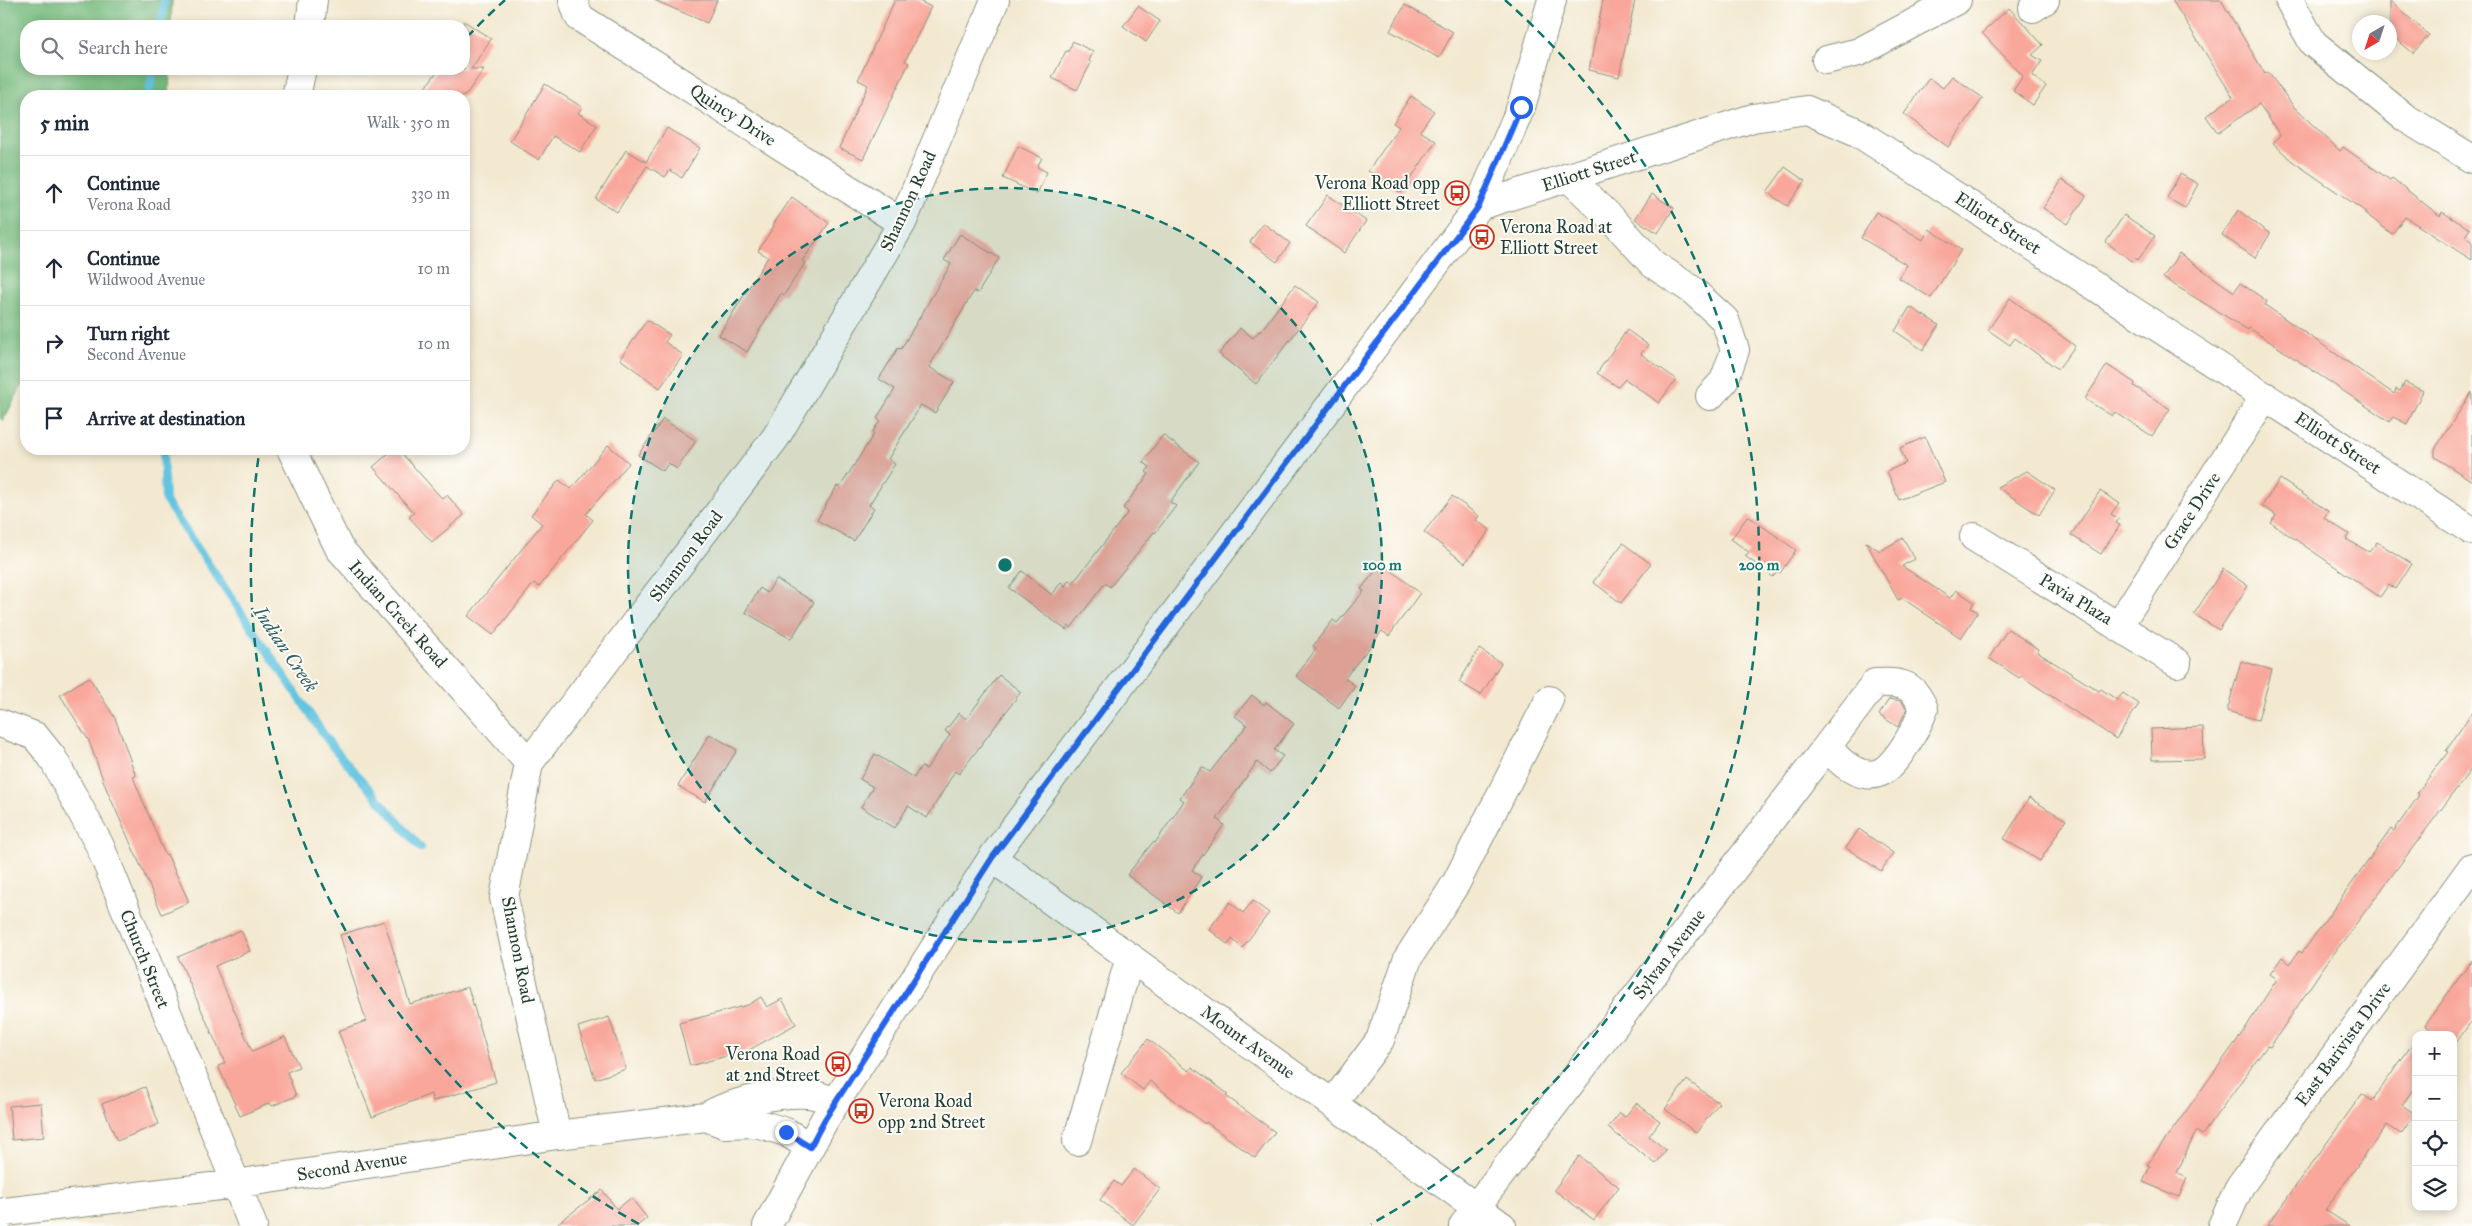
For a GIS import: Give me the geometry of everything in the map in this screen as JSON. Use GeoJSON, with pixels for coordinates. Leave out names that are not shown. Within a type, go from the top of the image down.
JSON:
{"type":"FeatureCollection","features":[{"type":"Feature","properties":{"kind":"street"},"geometry":{"type":"LineString","coordinates":[[311,20],[313,0]]}},
{"type":"Feature","properties":{"kind":"street","name":"Quincy Drive"},"geometry":{"type":"LineString","coordinates":[[573,0],[579,17],[902,223]]}},
{"type":"Feature","properties":{"kind":"street","name":"Shannon Road"},"geometry":{"type":"LineString","coordinates":[[557,1136],[504,898],[530,764],[776,437],[902,223],[995,0]]}},
{"type":"Feature","properties":{"kind":"street"},"geometry":{"type":"LineString","coordinates":[[767,1226],[830,1110],[992,858],[1479,206],[1521,107],[1552,0]]}},
{"type":"Feature","properties":{"kind":"street"},"geometry":{"type":"LineString","coordinates":[[1826,60],[1859,52],[1957,0]]}},
{"type":"Feature","properties":{"kind":"street"},"geometry":{"type":"LineString","coordinates":[[2289,0],[2313,43],[2404,117],[2472,159]]}},
{"type":"Feature","properties":{"kind":"street"},"geometry":{"type":"LineString","coordinates":[[297,90],[301,75]]}},
{"type":"Feature","properties":{"kind":"street","name":"Elliott Street"},"geometry":{"type":"LineString","coordinates":[[1479,206],[1753,118],[1807,110],[1857,132],[2472,531]]}},
{"type":"Feature","properties":{"kind":"street"},"geometry":{"type":"LineString","coordinates":[[1568,177],[1611,218],[1653,264],[1692,290],[1725,320],[1735,350],[1724,381],[1710,396]]}},
{"type":"Feature","properties":{"kind":"street","name":"Grace Drive"},"geometry":{"type":"LineString","coordinates":[[2119,625],[2265,396]]}},
{"type":"Feature","properties":{"kind":"street","name":"Indian Creek Road"},"geometry":{"type":"LineString","coordinates":[[294,455],[339,548],[530,764]]}},
{"type":"Feature","properties":{"kind":"street","name":"Pavia Plaza"},"geometry":{"type":"LineString","coordinates":[[1974,537],[2119,625],[2177,663]]}},
{"type":"Feature","properties":{"kind":"street","name":"Sylvan Avenue"},"geometry":{"type":"LineString","coordinates":[[1470,1216],[1875,683],[1893,682],[1907,686],[1918,694],[1924,709],[1918,726],[1900,752],[1883,771],[1862,772],[1841,764],[1828,745]]}},
{"type":"Feature","properties":{"kind":"street"},"geometry":{"type":"LineString","coordinates":[[1333,1103],[1380,1040],[1408,958],[1456,882],[1549,700]]}},
{"type":"Feature","properties":{"kind":"street","name":"Church Street"},"geometry":{"type":"LineString","coordinates":[[0,723],[35,736],[52,756],[100,846],[253,1226]]}},
{"type":"Feature","properties":{"kind":"street","name":"Mount Avenue"},"geometry":{"type":"LineString","coordinates":[[992,858],[1333,1103],[1470,1216],[1502,1226]]}},
{"type":"Feature","properties":{"kind":"street","name":"East Barivista Drive"},"geometry":{"type":"LineString","coordinates":[[2222,1226],[2240,1186],[2472,867]]}},
{"type":"Feature","properties":{"kind":"street"},"geometry":{"type":"LineString","coordinates":[[1077,1141],[1130,957]]}},
{"type":"Feature","properties":{"kind":"street","name":"Second Avenue"},"geometry":{"type":"LineString","coordinates":[[2,1213],[236,1184],[557,1136],[706,1117],[721,1108],[759,1098],[810,1094],[830,1110]]}},
{"type":"Feature","properties":{"kind":"street","name":"Second Avenue"},"geometry":{"type":"LineString","coordinates":[[706,1117],[724,1124],[756,1123],[786,1132],[810,1147]]}},
{"type":"Feature","properties":{"kind":"green space"},"geometry":{"type":"Polygon","coordinates":[[[0,0],[172,0],[171,20],[20,20],[20,75],[170,75],[169,90],[20,90],[20,389],[3,421],[0,418],[0,0]]]}},
{"type":"Feature","properties":{"kind":"building"},"geometry":{"type":"Polygon","coordinates":[[[654,0],[717,0],[707,23],[654,0]]]}},
{"type":"Feature","properties":{"kind":"building"},"geometry":{"type":"Polygon","coordinates":[[[895,0],[917,0],[931,7],[905,61],[909,63],[863,159],[839,148],[868,85],[858,80],[895,0]]]}},
{"type":"Feature","properties":{"kind":"building"},"geometry":{"type":"Polygon","coordinates":[[[1603,0],[1635,0],[1619,77],[1589,70],[1603,0]]]}},
{"type":"Feature","properties":{"kind":"building"},"geometry":{"type":"Polygon","coordinates":[[[2172,0],[2221,0],[2265,74],[2268,72],[2294,107],[2340,151],[2343,147],[2390,180],[2392,178],[2440,216],[2442,212],[2470,229],[2465,236],[2472,242],[2472,260],[2405,217],[2392,234],[2366,212],[2292,161],[2273,143],[2280,135],[2259,104],[2218,133],[2206,116],[2233,97],[2172,0]]]}},
{"type":"Feature","properties":{"kind":"building"},"geometry":{"type":"Polygon","coordinates":[[[2390,1],[2429,35],[2413,53],[2397,40],[2397,15],[2390,15],[2390,1]]]}},
{"type":"Feature","properties":{"kind":"building"},"geometry":{"type":"Polygon","coordinates":[[[1405,5],[1453,32],[1439,58],[1390,31],[1405,5]]]}},
{"type":"Feature","properties":{"kind":"building"},"geometry":{"type":"Polygon","coordinates":[[[1138,6],[1160,21],[1146,42],[1123,26],[1138,6]]]}},
{"type":"Feature","properties":{"kind":"building"},"geometry":{"type":"Polygon","coordinates":[[[2009,8],[2043,45],[2032,55],[2042,61],[2032,76],[2046,86],[2033,105],[2013,91],[2023,76],[1982,33],[2009,8]]]}},
{"type":"Feature","properties":{"kind":"building"},"geometry":{"type":"Polygon","coordinates":[[[470,25],[491,39],[471,69],[484,69],[469,90],[423,90],[435,75],[470,75],[470,25]]]}},
{"type":"Feature","properties":{"kind":"building"},"geometry":{"type":"Polygon","coordinates":[[[1073,41],[1093,52],[1089,61],[1091,63],[1077,90],[1052,78],[1073,41]]]}},
{"type":"Feature","properties":{"kind":"building"},"geometry":{"type":"Polygon","coordinates":[[[1952,76],[1983,98],[1948,147],[1904,114],[1929,78],[1943,88],[1952,76]]]}},
{"type":"Feature","properties":{"kind":"building"},"geometry":{"type":"Polygon","coordinates":[[[545,84],[582,107],[578,113],[597,125],[580,152],[553,136],[539,160],[510,141],[545,84]]]}},
{"type":"Feature","properties":{"kind":"building"},"geometry":{"type":"Polygon","coordinates":[[[1411,96],[1434,111],[1420,131],[1436,141],[1401,193],[1368,171],[1399,127],[1393,123],[1411,96]]]}},
{"type":"Feature","properties":{"kind":"building"},"geometry":{"type":"Polygon","coordinates":[[[667,128],[700,148],[682,178],[670,170],[665,177],[647,166],[617,212],[596,199],[626,150],[646,162],[667,128]]]}},
{"type":"Feature","properties":{"kind":"building"},"geometry":{"type":"Polygon","coordinates":[[[1018,146],[1042,158],[1037,167],[1047,172],[1037,194],[1003,178],[1018,146]]]}},
{"type":"Feature","properties":{"kind":"building"},"geometry":{"type":"Polygon","coordinates":[[[1785,167],[1805,181],[1787,206],[1767,192],[1785,167]]]}},
{"type":"Feature","properties":{"kind":"building"},"geometry":{"type":"Polygon","coordinates":[[[2180,174],[2198,184],[2185,208],[2167,198],[2180,174]]]}},
{"type":"Feature","properties":{"kind":"building"},"geometry":{"type":"Polygon","coordinates":[[[2062,180],[2086,196],[2068,224],[2043,208],[2062,180]]]}},
{"type":"Feature","properties":{"kind":"building"},"geometry":{"type":"Polygon","coordinates":[[[1652,194],[1674,208],[1658,233],[1635,219],[1652,194]]]}},
{"type":"Feature","properties":{"kind":"building"},"geometry":{"type":"Polygon","coordinates":[[[1328,195],[1366,221],[1344,253],[1306,226],[1328,195]]]}},
{"type":"Feature","properties":{"kind":"building"},"geometry":{"type":"Polygon","coordinates":[[[792,197],[829,223],[802,261],[805,263],[784,295],[781,293],[747,352],[719,335],[768,257],[758,251],[792,197]]]}},
{"type":"Feature","properties":{"kind":"building"},"geometry":{"type":"Polygon","coordinates":[[[2238,210],[2270,234],[2255,258],[2222,235],[2238,210]]]}},
{"type":"Feature","properties":{"kind":"building"},"geometry":{"type":"Polygon","coordinates":[[[1876,212],[1923,240],[1929,229],[1961,250],[1931,298],[1899,278],[1907,265],[1861,238],[1876,212]]]}},
{"type":"Feature","properties":{"kind":"building"},"geometry":{"type":"Polygon","coordinates":[[[2124,215],[2155,236],[2138,260],[2135,258],[2132,261],[2106,242],[2124,215]]]}},
{"type":"Feature","properties":{"kind":"building"},"geometry":{"type":"Polygon","coordinates":[[[1263,223],[1290,243],[1277,262],[1250,242],[1263,223]]]}},
{"type":"Feature","properties":{"kind":"building"},"geometry":{"type":"Polygon","coordinates":[[[960,234],[999,258],[978,293],[974,291],[929,367],[954,382],[935,413],[921,405],[888,459],[895,464],[869,505],[874,508],[854,541],[817,520],[837,486],[840,487],[874,434],[872,433],[880,421],[877,418],[895,389],[879,379],[898,348],[901,349],[951,264],[944,260],[960,234]]]}},
{"type":"Feature","properties":{"kind":"building"},"geometry":{"type":"Polygon","coordinates":[[[2179,253],[2234,292],[2240,283],[2267,301],[2265,305],[2394,394],[2396,389],[2400,391],[2405,382],[2423,391],[2407,424],[2393,417],[2390,422],[2249,328],[2248,330],[2163,278],[2179,253]]]}},
{"type":"Feature","properties":{"kind":"building"},"geometry":{"type":"Polygon","coordinates":[[[1295,285],[1319,302],[1256,384],[1219,354],[1240,328],[1253,338],[1260,332],[1295,285]]]}},
{"type":"Feature","properties":{"kind":"building"},"geometry":{"type":"Polygon","coordinates":[[[2010,298],[2075,346],[2058,369],[2015,338],[2010,345],[1988,330],[2010,298]]]}},
{"type":"Feature","properties":{"kind":"building"},"geometry":{"type":"Polygon","coordinates":[[[1910,307],[1939,325],[1923,350],[1895,331],[1910,307]]]}},
{"type":"Feature","properties":{"kind":"building"},"geometry":{"type":"Polygon","coordinates":[[[647,320],[670,335],[665,342],[683,355],[660,388],[620,359],[647,320]]]}},
{"type":"Feature","properties":{"kind":"building"},"geometry":{"type":"Polygon","coordinates":[[[1627,330],[1648,345],[1641,354],[1676,379],[1659,403],[1625,379],[1618,387],[1597,373],[1627,330]]]}},
{"type":"Feature","properties":{"kind":"building"},"geometry":{"type":"Polygon","coordinates":[[[2107,365],[2135,383],[2134,386],[2170,409],[2152,436],[2115,412],[2112,416],[2085,399],[2107,365]]]}},
{"type":"Feature","properties":{"kind":"building"},"geometry":{"type":"Polygon","coordinates":[[[2472,392],[2472,481],[2435,457],[2435,449],[2472,392]]]}},
{"type":"Feature","properties":{"kind":"building"},"geometry":{"type":"Polygon","coordinates":[[[663,419],[696,441],[677,469],[668,463],[663,471],[638,455],[663,419]]]}},
{"type":"Feature","properties":{"kind":"building"},"geometry":{"type":"Polygon","coordinates":[[[1163,435],[1199,462],[1170,502],[1176,506],[1155,533],[1110,587],[1105,583],[1071,628],[1069,626],[1066,630],[1009,588],[1022,571],[1052,595],[1061,582],[1065,586],[1069,580],[1073,583],[1128,512],[1123,508],[1149,474],[1146,472],[1150,467],[1143,462],[1163,435]]]}},
{"type":"Feature","properties":{"kind":"building"},"geometry":{"type":"Polygon","coordinates":[[[1925,437],[1945,482],[1899,500],[1887,471],[1906,463],[1900,448],[1925,437]]]}},
{"type":"Feature","properties":{"kind":"building"},"geometry":{"type":"Polygon","coordinates":[[[608,445],[629,463],[586,514],[593,520],[539,587],[534,583],[493,635],[468,616],[542,524],[531,515],[559,480],[571,489],[608,445]]]}},
{"type":"Feature","properties":{"kind":"building"},"geometry":{"type":"Polygon","coordinates":[[[387,455],[403,455],[443,499],[447,495],[464,515],[432,542],[409,517],[414,513],[373,467],[387,455]]]}},
{"type":"Feature","properties":{"kind":"building"},"geometry":{"type":"Polygon","coordinates":[[[2027,471],[2055,490],[2039,515],[1997,487],[2027,471]]]}},
{"type":"Feature","properties":{"kind":"building"},"geometry":{"type":"Polygon","coordinates":[[[2280,479],[2328,511],[2324,518],[2349,534],[2346,539],[2369,552],[2377,542],[2412,564],[2396,589],[2389,584],[2380,597],[2271,523],[2276,515],[2262,506],[2280,479]]]}},
{"type":"Feature","properties":{"kind":"building"},"geometry":{"type":"Polygon","coordinates":[[[2100,491],[2119,503],[2111,514],[2119,519],[2116,523],[2120,525],[2101,554],[2071,535],[2100,491]]]}},
{"type":"Feature","properties":{"kind":"building"},"geometry":{"type":"Polygon","coordinates":[[[1452,496],[1479,516],[1476,520],[1490,530],[1465,563],[1424,532],[1452,496]]]}},
{"type":"Feature","properties":{"kind":"building"},"geometry":{"type":"Polygon","coordinates":[[[1748,516],[1796,550],[1780,573],[1778,571],[1773,577],[1745,556],[1749,552],[1731,539],[1748,516]]]}},
{"type":"Feature","properties":{"kind":"building"},"geometry":{"type":"Polygon","coordinates":[[[1903,538],[1915,559],[1902,566],[1950,598],[1956,590],[1974,602],[1971,608],[1978,612],[1961,638],[1902,598],[1898,600],[1866,542],[1880,551],[1903,538]]]}},
{"type":"Feature","properties":{"kind":"building"},"geometry":{"type":"Polygon","coordinates":[[[1623,543],[1651,564],[1621,603],[1593,582],[1623,543]]]}},
{"type":"Feature","properties":{"kind":"building"},"geometry":{"type":"Polygon","coordinates":[[[1382,563],[1420,593],[1389,636],[1382,631],[1345,678],[1355,686],[1339,708],[1296,676],[1316,649],[1313,646],[1333,620],[1337,623],[1364,591],[1361,589],[1382,563]]]}},
{"type":"Feature","properties":{"kind":"building"},"geometry":{"type":"Polygon","coordinates":[[[2223,569],[2248,586],[2219,630],[2194,614],[2223,569]]]}},
{"type":"Feature","properties":{"kind":"building"},"geometry":{"type":"Polygon","coordinates":[[[776,579],[814,602],[791,639],[745,612],[760,588],[767,593],[776,579]]]}},
{"type":"Feature","properties":{"kind":"building"},"geometry":{"type":"Polygon","coordinates":[[[2008,629],[2038,649],[2037,652],[2099,691],[2101,689],[2117,700],[2123,693],[2139,704],[2116,739],[2021,676],[2019,678],[1989,658],[2008,629]]]}},
{"type":"Feature","properties":{"kind":"building"},"geometry":{"type":"Polygon","coordinates":[[[1479,649],[1501,663],[1481,695],[1459,682],[1479,649]]]}},
{"type":"Feature","properties":{"kind":"building"},"geometry":{"type":"Polygon","coordinates":[[[2241,661],[2272,670],[2258,720],[2227,711],[2241,661]]]}},
{"type":"Feature","properties":{"kind":"building"},"geometry":{"type":"Polygon","coordinates":[[[999,675],[1021,692],[959,774],[955,771],[927,818],[908,806],[895,828],[861,807],[873,787],[860,779],[875,754],[914,778],[921,766],[926,769],[950,735],[945,731],[959,713],[966,719],[999,675]]]}},
{"type":"Feature","properties":{"kind":"building"},"geometry":{"type":"Polygon","coordinates":[[[89,677],[115,718],[136,776],[133,777],[165,855],[167,854],[189,902],[162,914],[106,788],[89,741],[60,695],[89,677]]]}},
{"type":"Feature","properties":{"kind":"building"},"geometry":{"type":"Polygon","coordinates":[[[1252,695],[1264,705],[1266,702],[1294,724],[1274,750],[1283,756],[1270,773],[1257,762],[1217,819],[1224,825],[1192,870],[1201,877],[1178,913],[1127,875],[1153,842],[1155,843],[1184,801],[1180,798],[1202,767],[1210,772],[1247,725],[1235,716],[1252,695]]]}},
{"type":"Feature","properties":{"kind":"building"},"geometry":{"type":"Polygon","coordinates":[[[1889,699],[1901,701],[1907,709],[1898,727],[1879,715],[1889,699]]]}},
{"type":"Feature","properties":{"kind":"building"},"geometry":{"type":"Polygon","coordinates":[[[2472,712],[2472,768],[2323,968],[2270,1047],[2267,1046],[2202,1135],[2196,1131],[2177,1173],[2187,1178],[2179,1197],[2143,1182],[2150,1166],[2147,1165],[2243,1032],[2277,979],[2270,974],[2282,957],[2290,964],[2299,951],[2302,953],[2391,829],[2394,831],[2419,795],[2417,793],[2448,752],[2446,751],[2472,712]]]}},
{"type":"Feature","properties":{"kind":"building"},"geometry":{"type":"Polygon","coordinates":[[[2203,727],[2204,759],[2152,760],[2151,729],[2203,727]]]}},
{"type":"Feature","properties":{"kind":"building"},"geometry":{"type":"Polygon","coordinates":[[[710,734],[737,750],[705,802],[678,786],[710,734]]]}},
{"type":"Feature","properties":{"kind":"building"},"geometry":{"type":"Polygon","coordinates":[[[2029,798],[2066,820],[2040,861],[2004,839],[2029,798]]]}},
{"type":"Feature","properties":{"kind":"building"},"geometry":{"type":"Polygon","coordinates":[[[1859,829],[1893,853],[1881,871],[1846,848],[1859,829]]]}},
{"type":"Feature","properties":{"kind":"building"},"geometry":{"type":"Polygon","coordinates":[[[1253,901],[1269,913],[1242,948],[1232,939],[1228,945],[1209,929],[1230,902],[1243,913],[1253,901]]]}},
{"type":"Feature","properties":{"kind":"building"},"geometry":{"type":"Polygon","coordinates":[[[384,921],[410,1004],[468,987],[496,1082],[433,1101],[431,1094],[372,1117],[338,1031],[366,1021],[340,935],[384,921]]]}},
{"type":"Feature","properties":{"kind":"building"},"geometry":{"type":"Polygon","coordinates":[[[241,930],[250,951],[215,966],[252,1051],[285,1037],[299,1067],[287,1072],[296,1096],[272,1106],[270,1103],[240,1116],[218,1066],[225,1063],[178,957],[241,930]]]}},
{"type":"Feature","properties":{"kind":"building"},"geometry":{"type":"Polygon","coordinates":[[[2472,960],[2472,1020],[2457,1042],[2457,1031],[2433,1031],[2425,1025],[2472,960]]]}},
{"type":"Feature","properties":{"kind":"building"},"geometry":{"type":"Polygon","coordinates":[[[761,997],[767,1007],[782,999],[796,1024],[749,1050],[690,1066],[679,1023],[748,1005],[761,997]]]}},
{"type":"Feature","properties":{"kind":"building"},"geometry":{"type":"Polygon","coordinates":[[[609,1017],[626,1069],[595,1079],[578,1027],[609,1017]]]}},
{"type":"Feature","properties":{"kind":"building"},"geometry":{"type":"Polygon","coordinates":[[[1148,1039],[1189,1071],[1192,1067],[1228,1094],[1226,1096],[1275,1132],[1255,1158],[1206,1122],[1205,1124],[1150,1081],[1143,1090],[1121,1073],[1148,1039]]]}},
{"type":"Feature","properties":{"kind":"building"},"geometry":{"type":"Polygon","coordinates":[[[2412,1045],[2412,1091],[2402,1105],[2412,1112],[2412,1118],[2401,1134],[2387,1125],[2325,1210],[2350,1226],[2267,1226],[2362,1094],[2372,1101],[2412,1045]]]}},
{"type":"Feature","properties":{"kind":"building"},"geometry":{"type":"Polygon","coordinates":[[[1687,1080],[1719,1103],[1696,1133],[1665,1109],[1687,1080]]]}},
{"type":"Feature","properties":{"kind":"building"},"geometry":{"type":"Polygon","coordinates":[[[145,1087],[159,1124],[117,1141],[102,1104],[145,1087]]]}},
{"type":"Feature","properties":{"kind":"building"},"geometry":{"type":"Polygon","coordinates":[[[41,1103],[44,1137],[12,1140],[9,1106],[41,1103]]]}},
{"type":"Feature","properties":{"kind":"building"},"geometry":{"type":"Polygon","coordinates":[[[1636,1103],[1660,1121],[1649,1136],[1666,1150],[1656,1164],[1608,1128],[1620,1113],[1625,1117],[1636,1103]]]}},
{"type":"Feature","properties":{"kind":"building"},"geometry":{"type":"Polygon","coordinates":[[[1579,1156],[1619,1187],[1594,1220],[1554,1190],[1579,1156]]]}},
{"type":"Feature","properties":{"kind":"building"},"geometry":{"type":"Polygon","coordinates":[[[1134,1169],[1160,1189],[1133,1225],[1100,1200],[1114,1181],[1121,1186],[1134,1169]]]}},
{"type":"Feature","properties":{"kind":"building"},"geometry":{"type":"Polygon","coordinates":[[[602,1190],[617,1209],[631,1198],[647,1218],[637,1226],[554,1226],[602,1190]]]}},
{"type":"Feature","properties":{"kind":"waterway","name":"Indian Creek"},"geometry":{"type":"LineString","coordinates":[[161,20],[165,0]]}},
{"type":"Feature","properties":{"kind":"waterway","name":"Indian Creek"},"geometry":{"type":"LineString","coordinates":[[150,90],[152,75]]}},
{"type":"Feature","properties":{"kind":"waterway","name":"Indian Creek"},"geometry":{"type":"LineString","coordinates":[[163,455],[165,500],[331,745],[421,848]]}},
{"type":"Feature","properties":{"kind":"place","name":"Verona Road opp Elliott Street"},"geometry":{"type":"Point","coordinates":[1457,193]}},
{"type":"Feature","properties":{"kind":"place","name":"Verona Road at Elliott Street"},"geometry":{"type":"Point","coordinates":[1482,237]}},
{"type":"Feature","properties":{"kind":"place","name":"Verona Road at 2nd Street"},"geometry":{"type":"Point","coordinates":[838,1064]}},
{"type":"Feature","properties":{"kind":"place","name":"Verona Road opp 2nd Street"},"geometry":{"type":"Point","coordinates":[861,1111]}},
{"type":"Feature","properties":{"kind":"route"},"geometry":{"type":"LineString","coordinates":[[786,1132],[810,1147],[825,1119],[992,858],[1479,206],[1521,107]]}}]}
